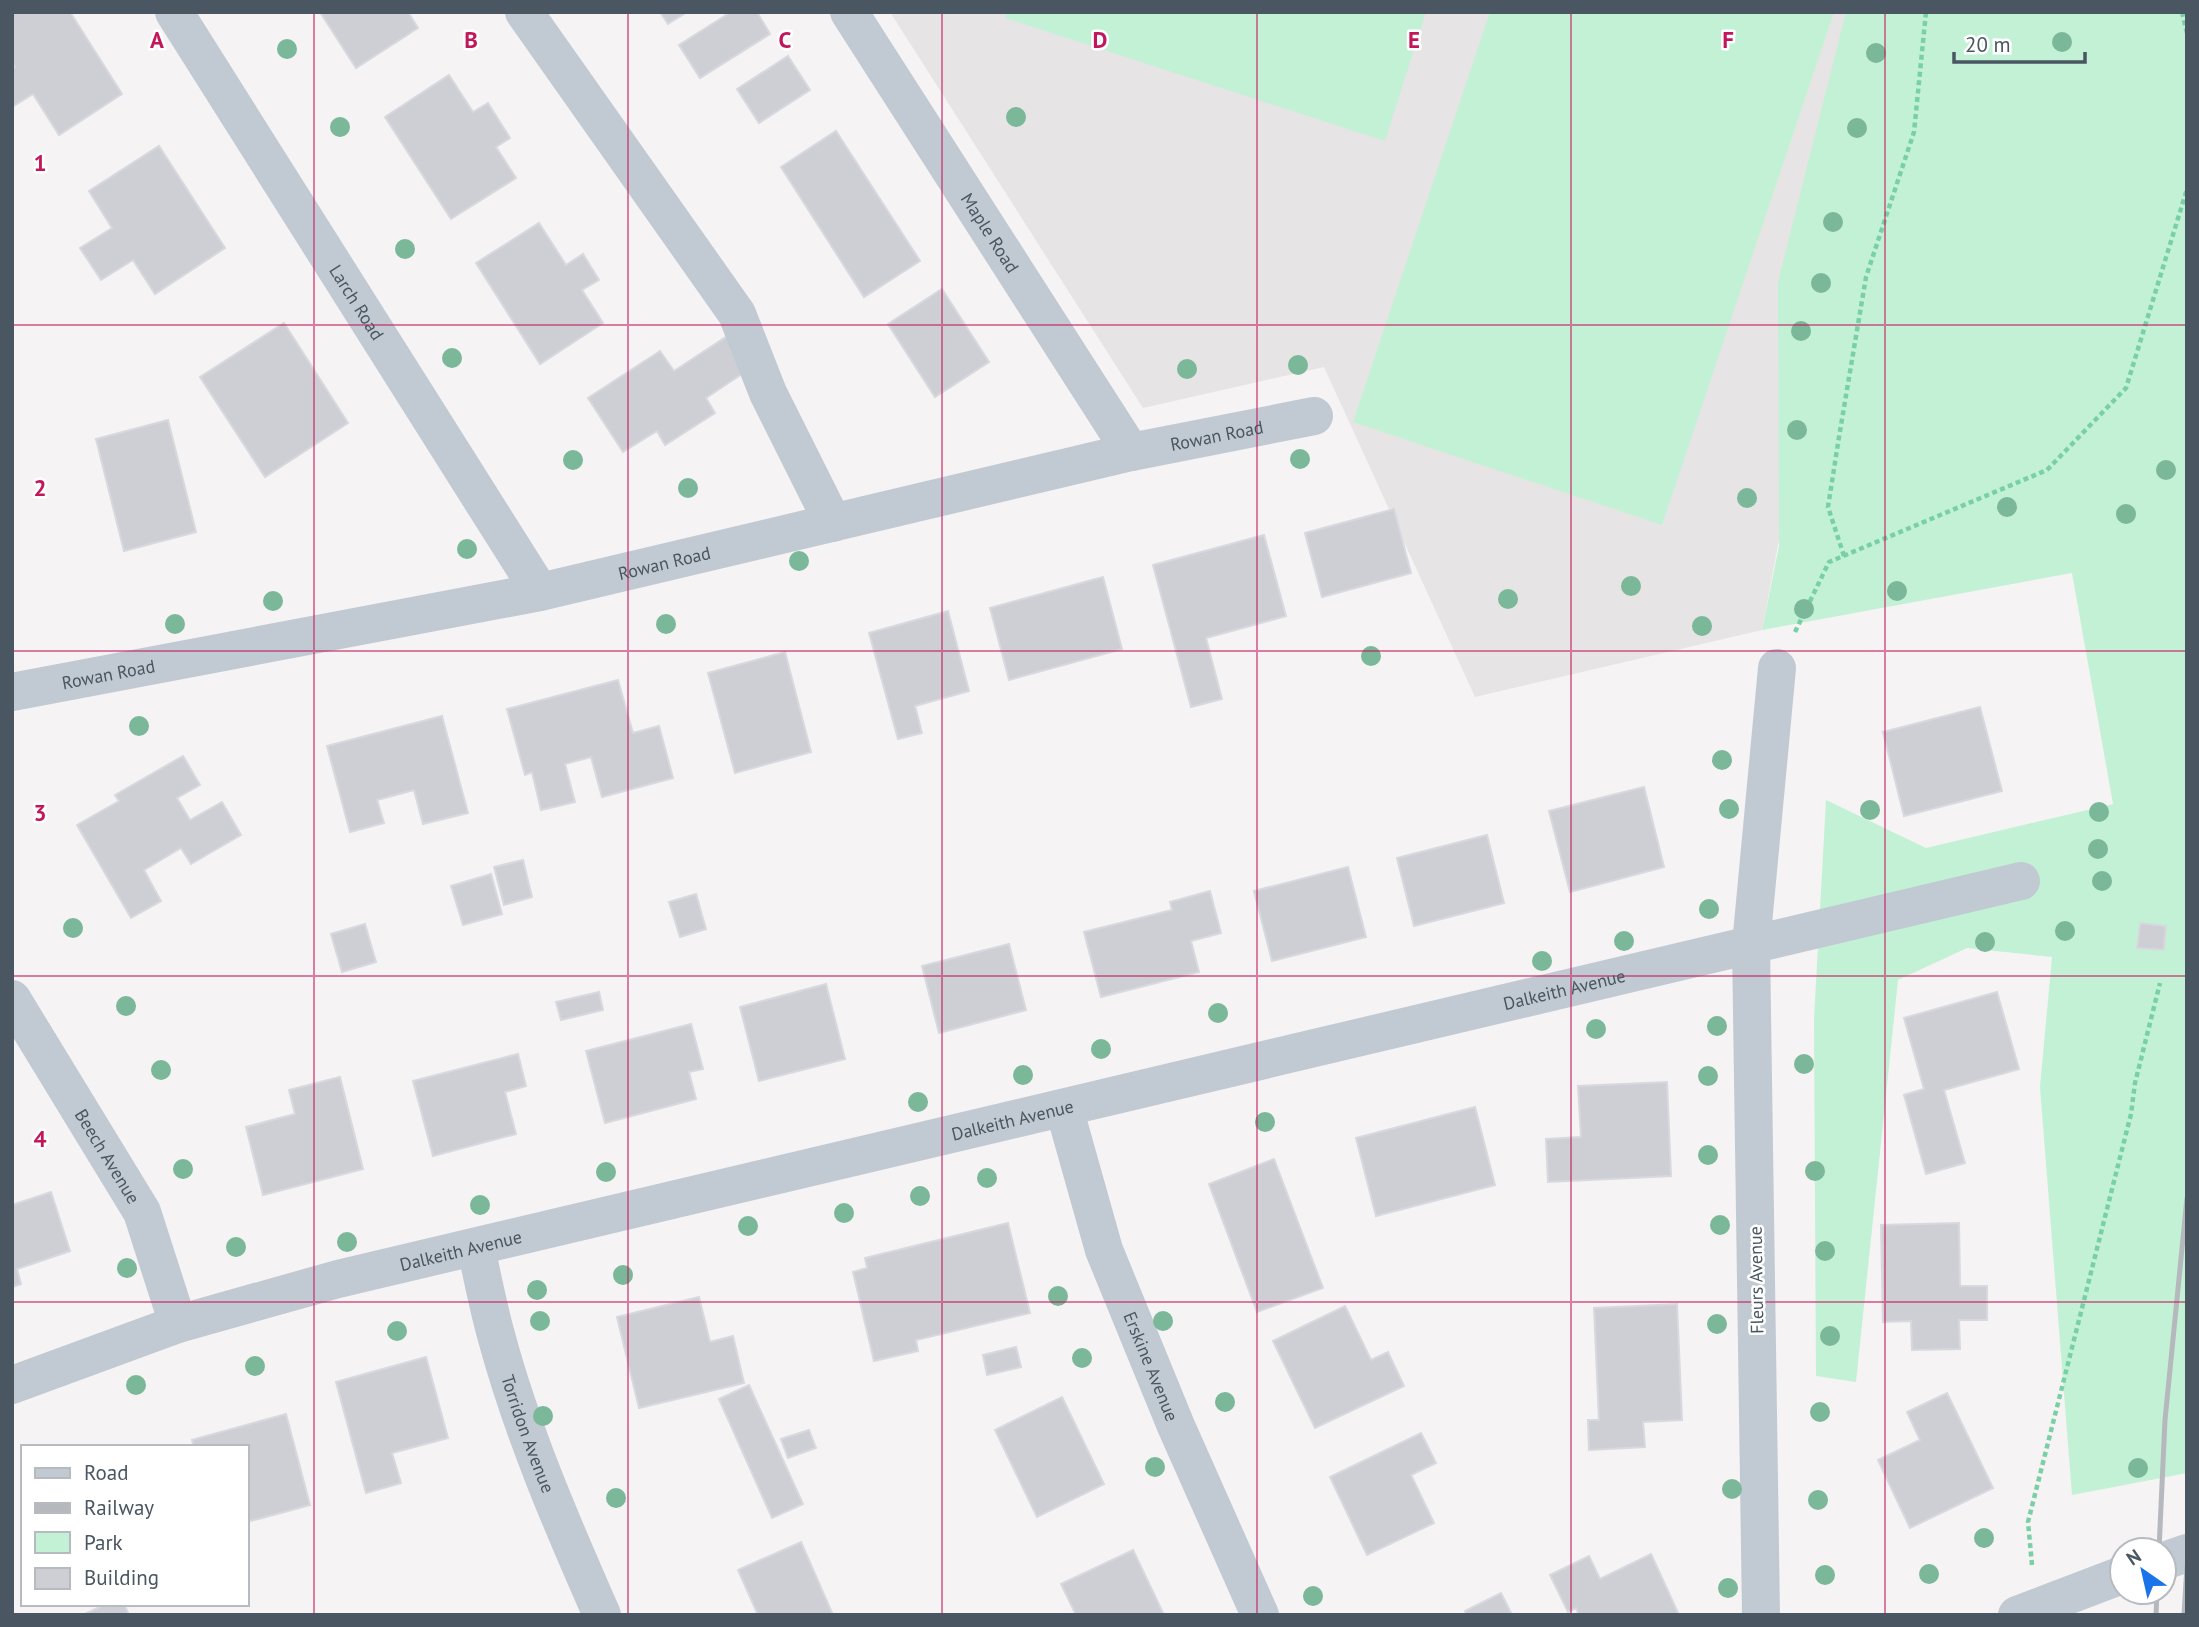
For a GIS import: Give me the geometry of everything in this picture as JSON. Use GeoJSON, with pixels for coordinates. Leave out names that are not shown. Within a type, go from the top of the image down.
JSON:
{"type":"FeatureCollection","features":[{"type":"Feature","properties":{"kind":"street","name":"Larch Road"},"geometry":{"type":"LineString","coordinates":[[174,12],[540,592]]}},
{"type":"Feature","properties":{"kind":"street"},"geometry":{"type":"LineString","coordinates":[[523,12],[737,314],[768,393],[833,523]]}},
{"type":"Feature","properties":{"kind":"street","name":"Maple Road"},"geometry":{"type":"LineString","coordinates":[[849,12],[1131,453]]}},
{"type":"Feature","properties":{"kind":"street","name":"Rowan Road"},"geometry":{"type":"LineString","coordinates":[[12,692],[540,592],[1131,453],[1314,416]]}},
{"type":"Feature","properties":{"kind":"street","name":"Fleurs Avenue"},"geometry":{"type":"LineString","coordinates":[[1761,1615],[1751,945],[1777,668]]}},
{"type":"Feature","properties":{"kind":"street","name":"Dalkeith Avenue"},"geometry":{"type":"LineString","coordinates":[[12,1385],[178,1324],[338,1279],[2021,881]]}},
{"type":"Feature","properties":{"kind":"street","name":"Beech Avenue"},"geometry":{"type":"LineString","coordinates":[[12,999],[142,1212],[178,1324]]}},
{"type":"Feature","properties":{"kind":"street","name":"Erskine Avenue"},"geometry":{"type":"LineString","coordinates":[[1064,1108],[1108,1262],[1176,1426],[1260,1615]]}},
{"type":"Feature","properties":{"kind":"street","name":"Torridon Avenue"},"geometry":{"type":"LineString","coordinates":[[476,1247],[496,1336],[524,1425],[560,1520],[602,1615]]}},
{"type":"Feature","properties":{"kind":"street"},"geometry":{"type":"LineString","coordinates":[[2017,1615],[2108,1580]]}},
{"type":"Feature","properties":{"kind":"path"},"geometry":{"type":"LineString","coordinates":[[1844,556],[1828,507],[1866,277],[1914,132],[1926,12]]}},
{"type":"Feature","properties":{"kind":"path"},"geometry":{"type":"LineString","coordinates":[[2182,12],[2187,33]]}},
{"type":"Feature","properties":{"kind":"path"},"geometry":{"type":"LineString","coordinates":[[1777,668],[1829,562],[2048,470],[2126,388],[2187,189]]}},
{"type":"Feature","properties":{"kind":"path"},"geometry":{"type":"LineString","coordinates":[[2033,1573],[2028,1522],[2131,1114],[2135,1083],[2160,984]]}},
{"type":"Feature","properties":{"kind":"shaded area"},"geometry":{"type":"Polygon","coordinates":[[[890,12],[1878,12],[1762,630],[1475,697],[1324,367],[1143,408],[890,12]]]}},
{"type":"Feature","properties":{"kind":"green space"},"geometry":{"type":"Polygon","coordinates":[[[1007,12],[1426,12],[1385,141],[1005,18],[1007,12]]]}},
{"type":"Feature","properties":{"kind":"green space"},"geometry":{"type":"Polygon","coordinates":[[[1490,12],[1834,12],[1662,525],[1353,422],[1490,12]]]}},
{"type":"Feature","properties":{"kind":"green space"},"geometry":{"type":"Polygon","coordinates":[[[1846,12],[2187,12],[2187,1473],[2072,1495],[2040,1087],[2052,957],[1967,948],[1898,980],[1856,1382],[1816,1376],[1814,1019],[1826,800],[1926,848],[2113,804],[2072,573],[1762,630],[1779,546],[1778,282],[1846,12]]]}},
{"type":"Feature","properties":{"kind":"building"},"geometry":{"type":"Polygon","coordinates":[[[16,12],[70,12],[122,94],[59,135],[33,94],[12,107],[12,69],[15,67],[12,62],[12,15],[16,12]]]}},
{"type":"Feature","properties":{"kind":"building"},"geometry":{"type":"Polygon","coordinates":[[[320,12],[408,12],[418,28],[356,68],[320,12]]]}},
{"type":"Feature","properties":{"kind":"building"},"geometry":{"type":"Polygon","coordinates":[[[660,12],[687,12],[668,24],[660,12]]]}},
{"type":"Feature","properties":{"kind":"building"},"geometry":{"type":"Polygon","coordinates":[[[731,12],[757,12],[770,34],[700,78],[679,45],[731,12]]]}},
{"type":"Feature","properties":{"kind":"building"},"geometry":{"type":"Polygon","coordinates":[[[788,56],[810,90],[759,123],[737,89],[788,56]]]}},
{"type":"Feature","properties":{"kind":"building"},"geometry":{"type":"Polygon","coordinates":[[[449,75],[473,112],[488,103],[510,138],[496,147],[516,178],[451,219],[385,117],[449,75]]]}},
{"type":"Feature","properties":{"kind":"building"},"geometry":{"type":"Polygon","coordinates":[[[836,131],[920,261],[864,297],[781,167],[836,131]]]}},
{"type":"Feature","properties":{"kind":"building"},"geometry":{"type":"Polygon","coordinates":[[[159,146],[225,248],[155,294],[133,260],[101,280],[80,248],[112,228],[89,191],[159,146]]]}},
{"type":"Feature","properties":{"kind":"building"},"geometry":{"type":"Polygon","coordinates":[[[539,223],[566,265],[583,254],[599,280],[582,290],[603,323],[540,364],[476,263],[539,223]]]}},
{"type":"Feature","properties":{"kind":"building"},"geometry":{"type":"Polygon","coordinates":[[[942,289],[989,362],[935,397],[888,324],[942,289]]]}},
{"type":"Feature","properties":{"kind":"building"},"geometry":{"type":"Polygon","coordinates":[[[284,323],[348,423],[265,477],[200,377],[284,323]]]}},
{"type":"Feature","properties":{"kind":"building"},"geometry":{"type":"Polygon","coordinates":[[[726,337],[748,370],[706,398],[715,413],[665,445],[657,431],[623,452],[588,398],[660,351],[674,371],[726,337]]]}},
{"type":"Feature","properties":{"kind":"building"},"geometry":{"type":"Polygon","coordinates":[[[168,420],[196,532],[124,551],[96,439],[168,420]]]}},
{"type":"Feature","properties":{"kind":"building"},"geometry":{"type":"Polygon","coordinates":[[[1394,509],[1411,573],[1322,597],[1305,533],[1394,509]]]}},
{"type":"Feature","properties":{"kind":"building"},"geometry":{"type":"Polygon","coordinates":[[[1264,535],[1286,616],[1206,638],[1222,699],[1191,707],[1153,565],[1264,535]]]}},
{"type":"Feature","properties":{"kind":"building"},"geometry":{"type":"Polygon","coordinates":[[[1103,577],[1122,649],[1009,680],[990,608],[1103,577]]]}},
{"type":"Feature","properties":{"kind":"building"},"geometry":{"type":"Polygon","coordinates":[[[948,611],[969,691],[915,706],[922,733],[898,739],[869,633],[948,611]]]}},
{"type":"Feature","properties":{"kind":"building"},"geometry":{"type":"Polygon","coordinates":[[[785,652],[811,752],[735,773],[708,673],[785,652]]]}},
{"type":"Feature","properties":{"kind":"building"},"geometry":{"type":"Polygon","coordinates":[[[618,680],[633,733],[659,726],[673,778],[602,797],[591,757],[565,764],[575,802],[541,810],[532,772],[525,775],[507,709],[618,680]]]}},
{"type":"Feature","properties":{"kind":"building"},"geometry":{"type":"Polygon","coordinates":[[[1980,707],[2002,791],[1904,816],[1883,732],[1980,707]]]}},
{"type":"Feature","properties":{"kind":"building"},"geometry":{"type":"Polygon","coordinates":[[[442,716],[468,813],[423,824],[414,790],[377,800],[384,823],[350,832],[327,746],[442,716]]]}},
{"type":"Feature","properties":{"kind":"building"},"geometry":{"type":"Polygon","coordinates":[[[183,756],[200,785],[177,798],[190,820],[222,802],[241,835],[191,864],[181,848],[144,870],[161,901],[131,918],[77,825],[119,801],[115,795],[183,756]]]}},
{"type":"Feature","properties":{"kind":"building"},"geometry":{"type":"Polygon","coordinates":[[[1644,787],[1664,867],[1570,892],[1549,811],[1644,787]]]}},
{"type":"Feature","properties":{"kind":"building"},"geometry":{"type":"Polygon","coordinates":[[[1487,835],[1504,903],[1414,926],[1397,858],[1487,835]]]}},
{"type":"Feature","properties":{"kind":"building"},"geometry":{"type":"Polygon","coordinates":[[[523,860],[532,897],[504,905],[494,867],[523,860]]]}},
{"type":"Feature","properties":{"kind":"building"},"geometry":{"type":"Polygon","coordinates":[[[1348,867],[1366,937],[1272,961],[1254,891],[1348,867]]]}},
{"type":"Feature","properties":{"kind":"building"},"geometry":{"type":"Polygon","coordinates":[[[491,874],[502,914],[463,925],[451,886],[491,874]]]}},
{"type":"Feature","properties":{"kind":"building"},"geometry":{"type":"Polygon","coordinates":[[[1210,891],[1221,933],[1191,941],[1199,972],[1101,997],[1084,932],[1172,910],[1170,902],[1210,891]]]}},
{"type":"Feature","properties":{"kind":"building"},"geometry":{"type":"Polygon","coordinates":[[[696,894],[706,929],[680,937],[669,902],[696,894]]]}},
{"type":"Feature","properties":{"kind":"building"},"geometry":{"type":"Polygon","coordinates":[[[2140,923],[2166,926],[2164,950],[2137,948],[2140,923]]]}},
{"type":"Feature","properties":{"kind":"building"},"geometry":{"type":"Polygon","coordinates":[[[365,924],[376,962],[342,972],[331,934],[365,924]]]}},
{"type":"Feature","properties":{"kind":"building"},"geometry":{"type":"Polygon","coordinates":[[[1009,944],[1026,1010],[939,1033],[922,966],[1009,944]]]}},
{"type":"Feature","properties":{"kind":"building"},"geometry":{"type":"Polygon","coordinates":[[[826,984],[845,1059],[759,1081],[740,1007],[826,984]]]}},
{"type":"Feature","properties":{"kind":"building"},"geometry":{"type":"Polygon","coordinates":[[[599,992],[603,1010],[561,1020],[556,1002],[599,992]]]}},
{"type":"Feature","properties":{"kind":"building"},"geometry":{"type":"Polygon","coordinates":[[[1997,992],[2019,1069],[1944,1090],[1965,1163],[1926,1174],[1904,1095],[1924,1089],[1904,1018],[1997,992]]]}},
{"type":"Feature","properties":{"kind":"building"},"geometry":{"type":"Polygon","coordinates":[[[691,1024],[703,1069],[689,1072],[696,1099],[605,1123],[586,1051],[691,1024]]]}},
{"type":"Feature","properties":{"kind":"building"},"geometry":{"type":"Polygon","coordinates":[[[518,1054],[526,1086],[505,1092],[516,1134],[433,1156],[413,1081],[518,1054]]]}},
{"type":"Feature","properties":{"kind":"building"},"geometry":{"type":"Polygon","coordinates":[[[340,1077],[363,1169],[263,1195],[246,1127],[295,1114],[289,1090],[340,1077]]]}},
{"type":"Feature","properties":{"kind":"building"},"geometry":{"type":"Polygon","coordinates":[[[1667,1082],[1671,1176],[1548,1182],[1546,1139],[1581,1137],[1578,1086],[1667,1082]]]}},
{"type":"Feature","properties":{"kind":"building"},"geometry":{"type":"Polygon","coordinates":[[[1475,1107],[1495,1185],[1376,1216],[1356,1138],[1475,1107]]]}},
{"type":"Feature","properties":{"kind":"building"},"geometry":{"type":"Polygon","coordinates":[[[1274,1159],[1323,1288],[1257,1312],[1209,1184],[1274,1159]]]}},
{"type":"Feature","properties":{"kind":"building"},"geometry":{"type":"Polygon","coordinates":[[[51,1192],[70,1251],[17,1269],[21,1284],[12,1287],[12,1205],[51,1192]]]}},
{"type":"Feature","properties":{"kind":"building"},"geometry":{"type":"Polygon","coordinates":[[[1008,1223],[1030,1313],[916,1340],[918,1351],[874,1361],[853,1272],[867,1268],[865,1258],[1008,1223]]]}},
{"type":"Feature","properties":{"kind":"building"},"geometry":{"type":"Polygon","coordinates":[[[1959,1223],[1960,1286],[1987,1286],[1987,1320],[1959,1320],[1960,1349],[1912,1350],[1911,1321],[1883,1322],[1881,1225],[1959,1223]]]}},
{"type":"Feature","properties":{"kind":"building"},"geometry":{"type":"Polygon","coordinates":[[[699,1297],[710,1342],[733,1336],[744,1383],[639,1408],[617,1317],[699,1297]]]}},
{"type":"Feature","properties":{"kind":"building"},"geometry":{"type":"Polygon","coordinates":[[[1677,1304],[1682,1420],[1643,1422],[1645,1447],[1589,1450],[1588,1420],[1599,1420],[1594,1308],[1677,1304]]]}},
{"type":"Feature","properties":{"kind":"building"},"geometry":{"type":"Polygon","coordinates":[[[1345,1306],[1371,1360],[1388,1352],[1404,1386],[1315,1428],[1273,1341],[1345,1306]]]}},
{"type":"Feature","properties":{"kind":"building"},"geometry":{"type":"Polygon","coordinates":[[[1016,1347],[1021,1367],[987,1375],[983,1355],[1016,1347]]]}},
{"type":"Feature","properties":{"kind":"building"},"geometry":{"type":"Polygon","coordinates":[[[426,1357],[448,1438],[392,1453],[401,1483],[366,1493],[336,1382],[426,1357]]]}},
{"type":"Feature","properties":{"kind":"building"},"geometry":{"type":"Polygon","coordinates":[[[749,1385],[803,1504],[772,1518],[719,1399],[749,1385]]]}},
{"type":"Feature","properties":{"kind":"building"},"geometry":{"type":"Polygon","coordinates":[[[1947,1393],[1993,1488],[1910,1528],[1878,1460],[1920,1440],[1907,1412],[1947,1393]]]}},
{"type":"Feature","properties":{"kind":"building"},"geometry":{"type":"Polygon","coordinates":[[[1062,1397],[1104,1484],[1037,1517],[995,1430],[1062,1397]]]}},
{"type":"Feature","properties":{"kind":"building"},"geometry":{"type":"Polygon","coordinates":[[[286,1414],[310,1505],[248,1522],[248,1445],[193,1445],[192,1440],[286,1414]]]}},
{"type":"Feature","properties":{"kind":"building"},"geometry":{"type":"Polygon","coordinates":[[[809,1430],[816,1448],[788,1458],[781,1439],[809,1430]]]}},
{"type":"Feature","properties":{"kind":"building"},"geometry":{"type":"Polygon","coordinates":[[[1421,1433],[1436,1463],[1411,1475],[1434,1523],[1367,1555],[1330,1477],[1421,1433]]]}},
{"type":"Feature","properties":{"kind":"building"},"geometry":{"type":"Polygon","coordinates":[[[801,1542],[833,1615],[758,1615],[738,1570],[801,1542]]]}},
{"type":"Feature","properties":{"kind":"building"},"geometry":{"type":"Polygon","coordinates":[[[1133,1550],[1164,1615],[1076,1615],[1061,1584],[1133,1550]]]}},
{"type":"Feature","properties":{"kind":"building"},"geometry":{"type":"Polygon","coordinates":[[[1651,1554],[1679,1615],[1579,1615],[1576,1608],[1568,1612],[1550,1575],[1589,1556],[1600,1579],[1651,1554]]]}},
{"type":"Feature","properties":{"kind":"building"},"geometry":{"type":"Polygon","coordinates":[[[1501,1593],[1512,1615],[1467,1615],[1465,1611],[1501,1593]]]}},
{"type":"Feature","properties":{"kind":"building"},"geometry":{"type":"Polygon","coordinates":[[[102,1606],[125,1606],[129,1615],[83,1615],[102,1606]]]}},
{"type":"Feature","properties":{"kind":"railway"},"geometry":{"type":"LineString","coordinates":[[2160,1536],[2165,1420],[2187,1198]]}},
{"type":"Feature","properties":{"kind":"railway"},"geometry":{"type":"LineString","coordinates":[[2184,1615],[2187,1566]]}},
{"type":"Feature","properties":{"kind":"railway"},"geometry":{"type":"LineString","coordinates":[[2156,1606],[2156,1615]]}}]}
